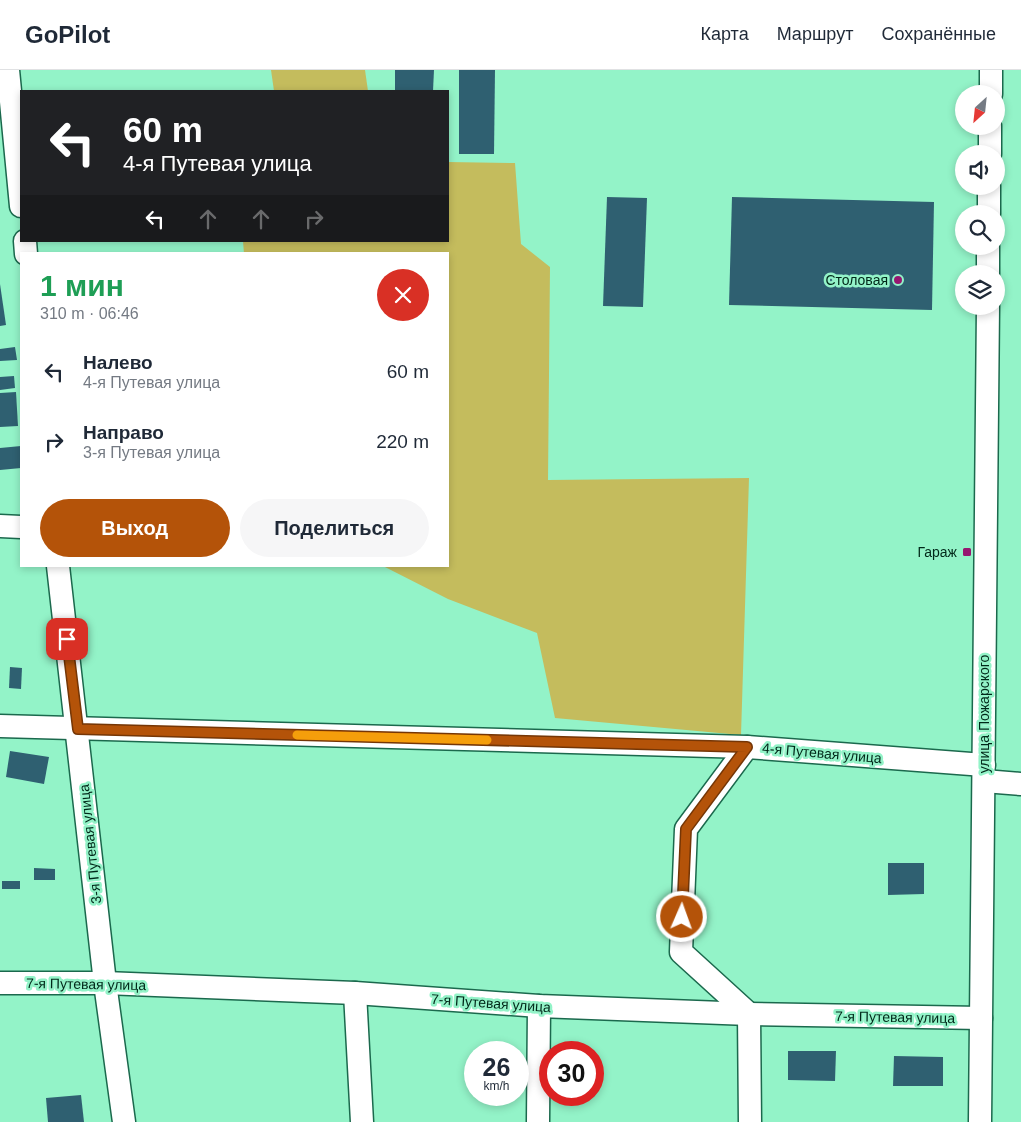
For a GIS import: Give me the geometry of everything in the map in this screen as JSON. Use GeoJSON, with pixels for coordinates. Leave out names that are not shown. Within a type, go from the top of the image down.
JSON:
{"type":"FeatureCollection","features":[{"type":"Feature","properties":{"kind":"street"},"geometry":{"type":"LineString","coordinates":[[8,70],[20,196]]}},
{"type":"Feature","properties":{"kind":"street"},"geometry":{"type":"LineString","coordinates":[[990,85],[991,70]]}},
{"type":"Feature","properties":{"kind":"street","name":"улица Пожарского"},"geometry":{"type":"LineString","coordinates":[[980,1122],[988,315]]}},
{"type":"Feature","properties":{"kind":"street"},"geometry":{"type":"LineString","coordinates":[[0,526],[20,527]]}},
{"type":"Feature","properties":{"kind":"street","name":"3-я Путевая улица"},"geometry":{"type":"LineString","coordinates":[[58,567],[78,729],[105,983],[124,1122]]}},
{"type":"Feature","properties":{"kind":"street","name":"4-я Путевая улица"},"geometry":{"type":"LineString","coordinates":[[0,726],[747,747],[984,773],[1021,784]]}},
{"type":"Feature","properties":{"kind":"street"},"geometry":{"type":"LineString","coordinates":[[747,747],[686,829],[681,952],[749,1014],[750,1122]]}},
{"type":"Feature","properties":{"kind":"street","name":"7-я Путевая улица"},"geometry":{"type":"LineString","coordinates":[[0,983],[105,983],[355,993],[539,1006],[749,1014],[981,1018]]}},
{"type":"Feature","properties":{"kind":"street"},"geometry":{"type":"LineString","coordinates":[[355,993],[362,1122]]}},
{"type":"Feature","properties":{"kind":"street"},"geometry":{"type":"LineString","coordinates":[[538,1122],[539,1006]]}},
{"type":"Feature","properties":{"kind":"shaded area"},"geometry":{"type":"Polygon","coordinates":[[[271,70],[365,70],[368,90],[274,90],[271,70]]]}},
{"type":"Feature","properties":{"kind":"shaded area"},"geometry":{"type":"Polygon","coordinates":[[[449,162],[515,163],[521,244],[550,267],[548,480],[749,478],[741,735],[555,718],[537,633],[448,599],[385,567],[449,567],[449,252],[244,252],[243,242],[449,242],[449,162]]]}},
{"type":"Feature","properties":{"kind":"building"},"geometry":{"type":"Polygon","coordinates":[[[395,70],[434,70],[433,90],[395,90],[395,70]]]}},
{"type":"Feature","properties":{"kind":"building"},"geometry":{"type":"Polygon","coordinates":[[[459,70],[495,70],[494,154],[459,154],[459,70]]]}},
{"type":"Feature","properties":{"kind":"building"},"geometry":{"type":"Polygon","coordinates":[[[607,197],[647,198],[643,307],[603,306],[607,197]]]}},
{"type":"Feature","properties":{"kind":"building"},"geometry":{"type":"Polygon","coordinates":[[[732,197],[934,202],[932,310],[729,305],[732,197]]]}},
{"type":"Feature","properties":{"kind":"building"},"geometry":{"type":"Polygon","coordinates":[[[0,284],[6,325],[0,326],[0,284]]]}},
{"type":"Feature","properties":{"kind":"building"},"geometry":{"type":"Polygon","coordinates":[[[15,347],[17,360],[0,361],[0,349],[15,347]]]}},
{"type":"Feature","properties":{"kind":"building"},"geometry":{"type":"Polygon","coordinates":[[[14,376],[15,388],[0,390],[0,377],[14,376]]]}},
{"type":"Feature","properties":{"kind":"building"},"geometry":{"type":"Polygon","coordinates":[[[16,392],[18,426],[0,427],[0,393],[16,392]]]}},
{"type":"Feature","properties":{"kind":"building"},"geometry":{"type":"Polygon","coordinates":[[[20,446],[20,468],[0,470],[0,448],[20,446]]]}},
{"type":"Feature","properties":{"kind":"building"},"geometry":{"type":"Polygon","coordinates":[[[10,667],[22,668],[21,689],[9,688],[10,667]]]}},
{"type":"Feature","properties":{"kind":"building"},"geometry":{"type":"Polygon","coordinates":[[[10,751],[49,757],[44,784],[6,777],[10,751]]]}},
{"type":"Feature","properties":{"kind":"building"},"geometry":{"type":"Polygon","coordinates":[[[888,863],[924,863],[924,894],[888,895],[888,863]]]}},
{"type":"Feature","properties":{"kind":"building"},"geometry":{"type":"Polygon","coordinates":[[[34,868],[55,869],[55,880],[34,880],[34,868]]]}},
{"type":"Feature","properties":{"kind":"building"},"geometry":{"type":"Polygon","coordinates":[[[2,881],[20,881],[20,889],[2,889],[2,881]]]}},
{"type":"Feature","properties":{"kind":"building"},"geometry":{"type":"Polygon","coordinates":[[[788,1051],[836,1051],[835,1081],[788,1080],[788,1051]]]}},
{"type":"Feature","properties":{"kind":"building"},"geometry":{"type":"Polygon","coordinates":[[[894,1056],[943,1057],[943,1086],[893,1086],[894,1056]]]}},
{"type":"Feature","properties":{"kind":"building"},"geometry":{"type":"Polygon","coordinates":[[[81,1095],[84,1122],[48,1122],[46,1098],[81,1095]]]}},
{"type":"Feature","properties":{"kind":"slow traffic"},"geometry":{"type":"LineString","coordinates":[[297,735],[487,740]]}},
{"type":"Feature","properties":{"kind":"place","name":"Столовая"},"geometry":{"type":"Point","coordinates":[898,280]}},
{"type":"Feature","properties":{"kind":"place","name":"Гараж"},"geometry":{"type":"Point","coordinates":[967,552]}},
{"type":"Feature","properties":{"kind":"route"},"geometry":{"type":"LineString","coordinates":[[67,639],[78,729],[747,747],[686,829],[682,917]]}}]}
